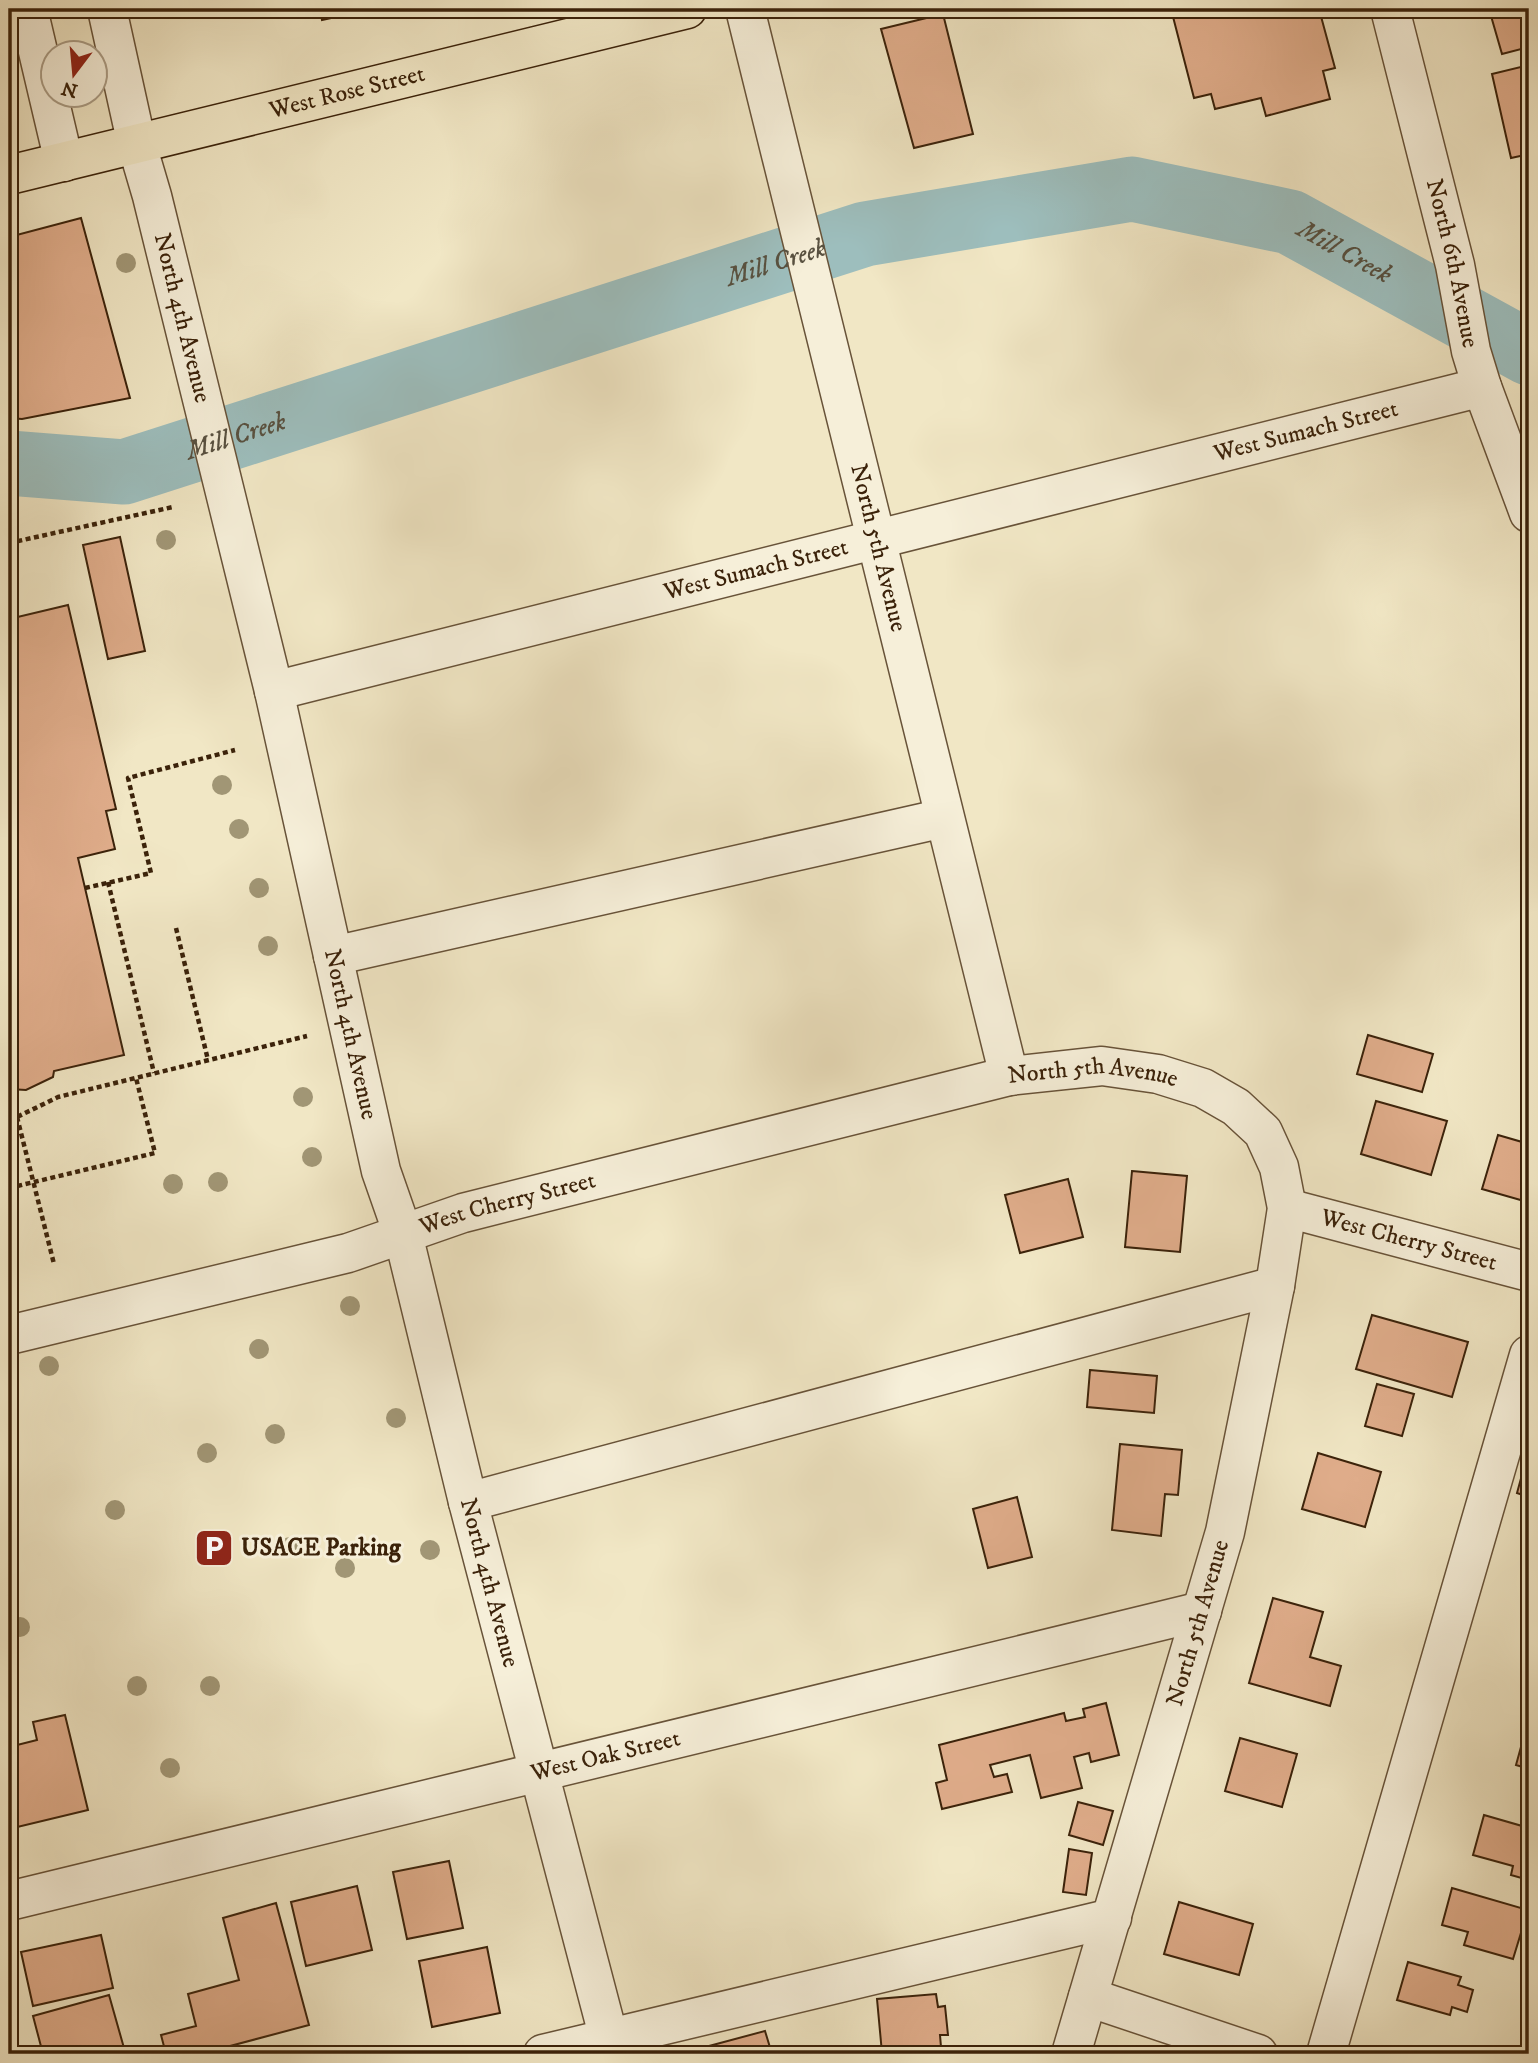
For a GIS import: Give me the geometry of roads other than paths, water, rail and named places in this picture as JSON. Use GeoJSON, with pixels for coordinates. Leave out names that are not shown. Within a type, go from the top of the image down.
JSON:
{"type":"FeatureCollection","features":[{"type":"Feature","properties":{"kind":"main road","name":"West Rose Street"},"geometry":{"type":"LineString","coordinates":[[9,175],[687,9]]}},
{"type":"Feature","properties":{"kind":"street"},"geometry":{"type":"LineString","coordinates":[[28,9],[64,162]]}},
{"type":"Feature","properties":{"kind":"street","name":"North 4th Avenue"},"geometry":{"type":"LineString","coordinates":[[107,9],[137,145],[152,196],[274,691],[381,1171],[403,1234],[468,1502],[611,2046]]}},
{"type":"Feature","properties":{"kind":"street","name":"North 5th Avenue"},"geometry":{"type":"LineString","coordinates":[[745,9],[1009,1076],[1102,1066],[1158,1074],[1203,1088],[1236,1107],[1263,1132],[1279,1167],[1287,1208],[1275,1286],[1224,1532],[1071,2054]]}},
{"type":"Feature","properties":{"kind":"street","name":"North 6th Avenue"},"geometry":{"type":"LineString","coordinates":[[1390,9],[1455,265],[1471,351],[1529,513]]}},
{"type":"Feature","properties":{"kind":"street","name":"West Sumach Street"},"geometry":{"type":"LineString","coordinates":[[274,691],[1482,387]]}},
{"type":"Feature","properties":{"kind":"street"},"geometry":{"type":"LineString","coordinates":[[333,956],[944,818]]}},
{"type":"Feature","properties":{"kind":"street","name":"West Cherry Street"},"geometry":{"type":"LineString","coordinates":[[9,1335],[348,1253],[463,1213],[1009,1076]]}},
{"type":"Feature","properties":{"kind":"street","name":"West Cherry Street"},"geometry":{"type":"LineString","coordinates":[[1287,1208],[1529,1272]]}},
{"type":"Feature","properties":{"kind":"street"},"geometry":{"type":"LineString","coordinates":[[468,1502],[1275,1286]]}},
{"type":"Feature","properties":{"kind":"street"},"geometry":{"type":"LineString","coordinates":[[1326,2054],[1529,1354]]}},
{"type":"Feature","properties":{"kind":"street","name":"West Oak Street"},"geometry":{"type":"LineString","coordinates":[[9,1901],[1202,1611]]}},
{"type":"Feature","properties":{"kind":"street"},"geometry":{"type":"LineString","coordinates":[[543,2054],[611,2046],[1112,1918]]}},
{"type":"Feature","properties":{"kind":"street"},"geometry":{"type":"LineString","coordinates":[[1088,1997],[1258,2054]]}},
{"type":"Feature","properties":{"kind":"waterway","name":"Mill Creek"},"geometry":{"type":"LineString","coordinates":[[9,463],[124,472],[865,234],[1132,189],[1290,222],[1529,353]]}},
{"type":"Feature","properties":{"kind":"place","name":"USACE Parking"},"geometry":{"type":"Point","coordinates":[214,1548]}}]}
